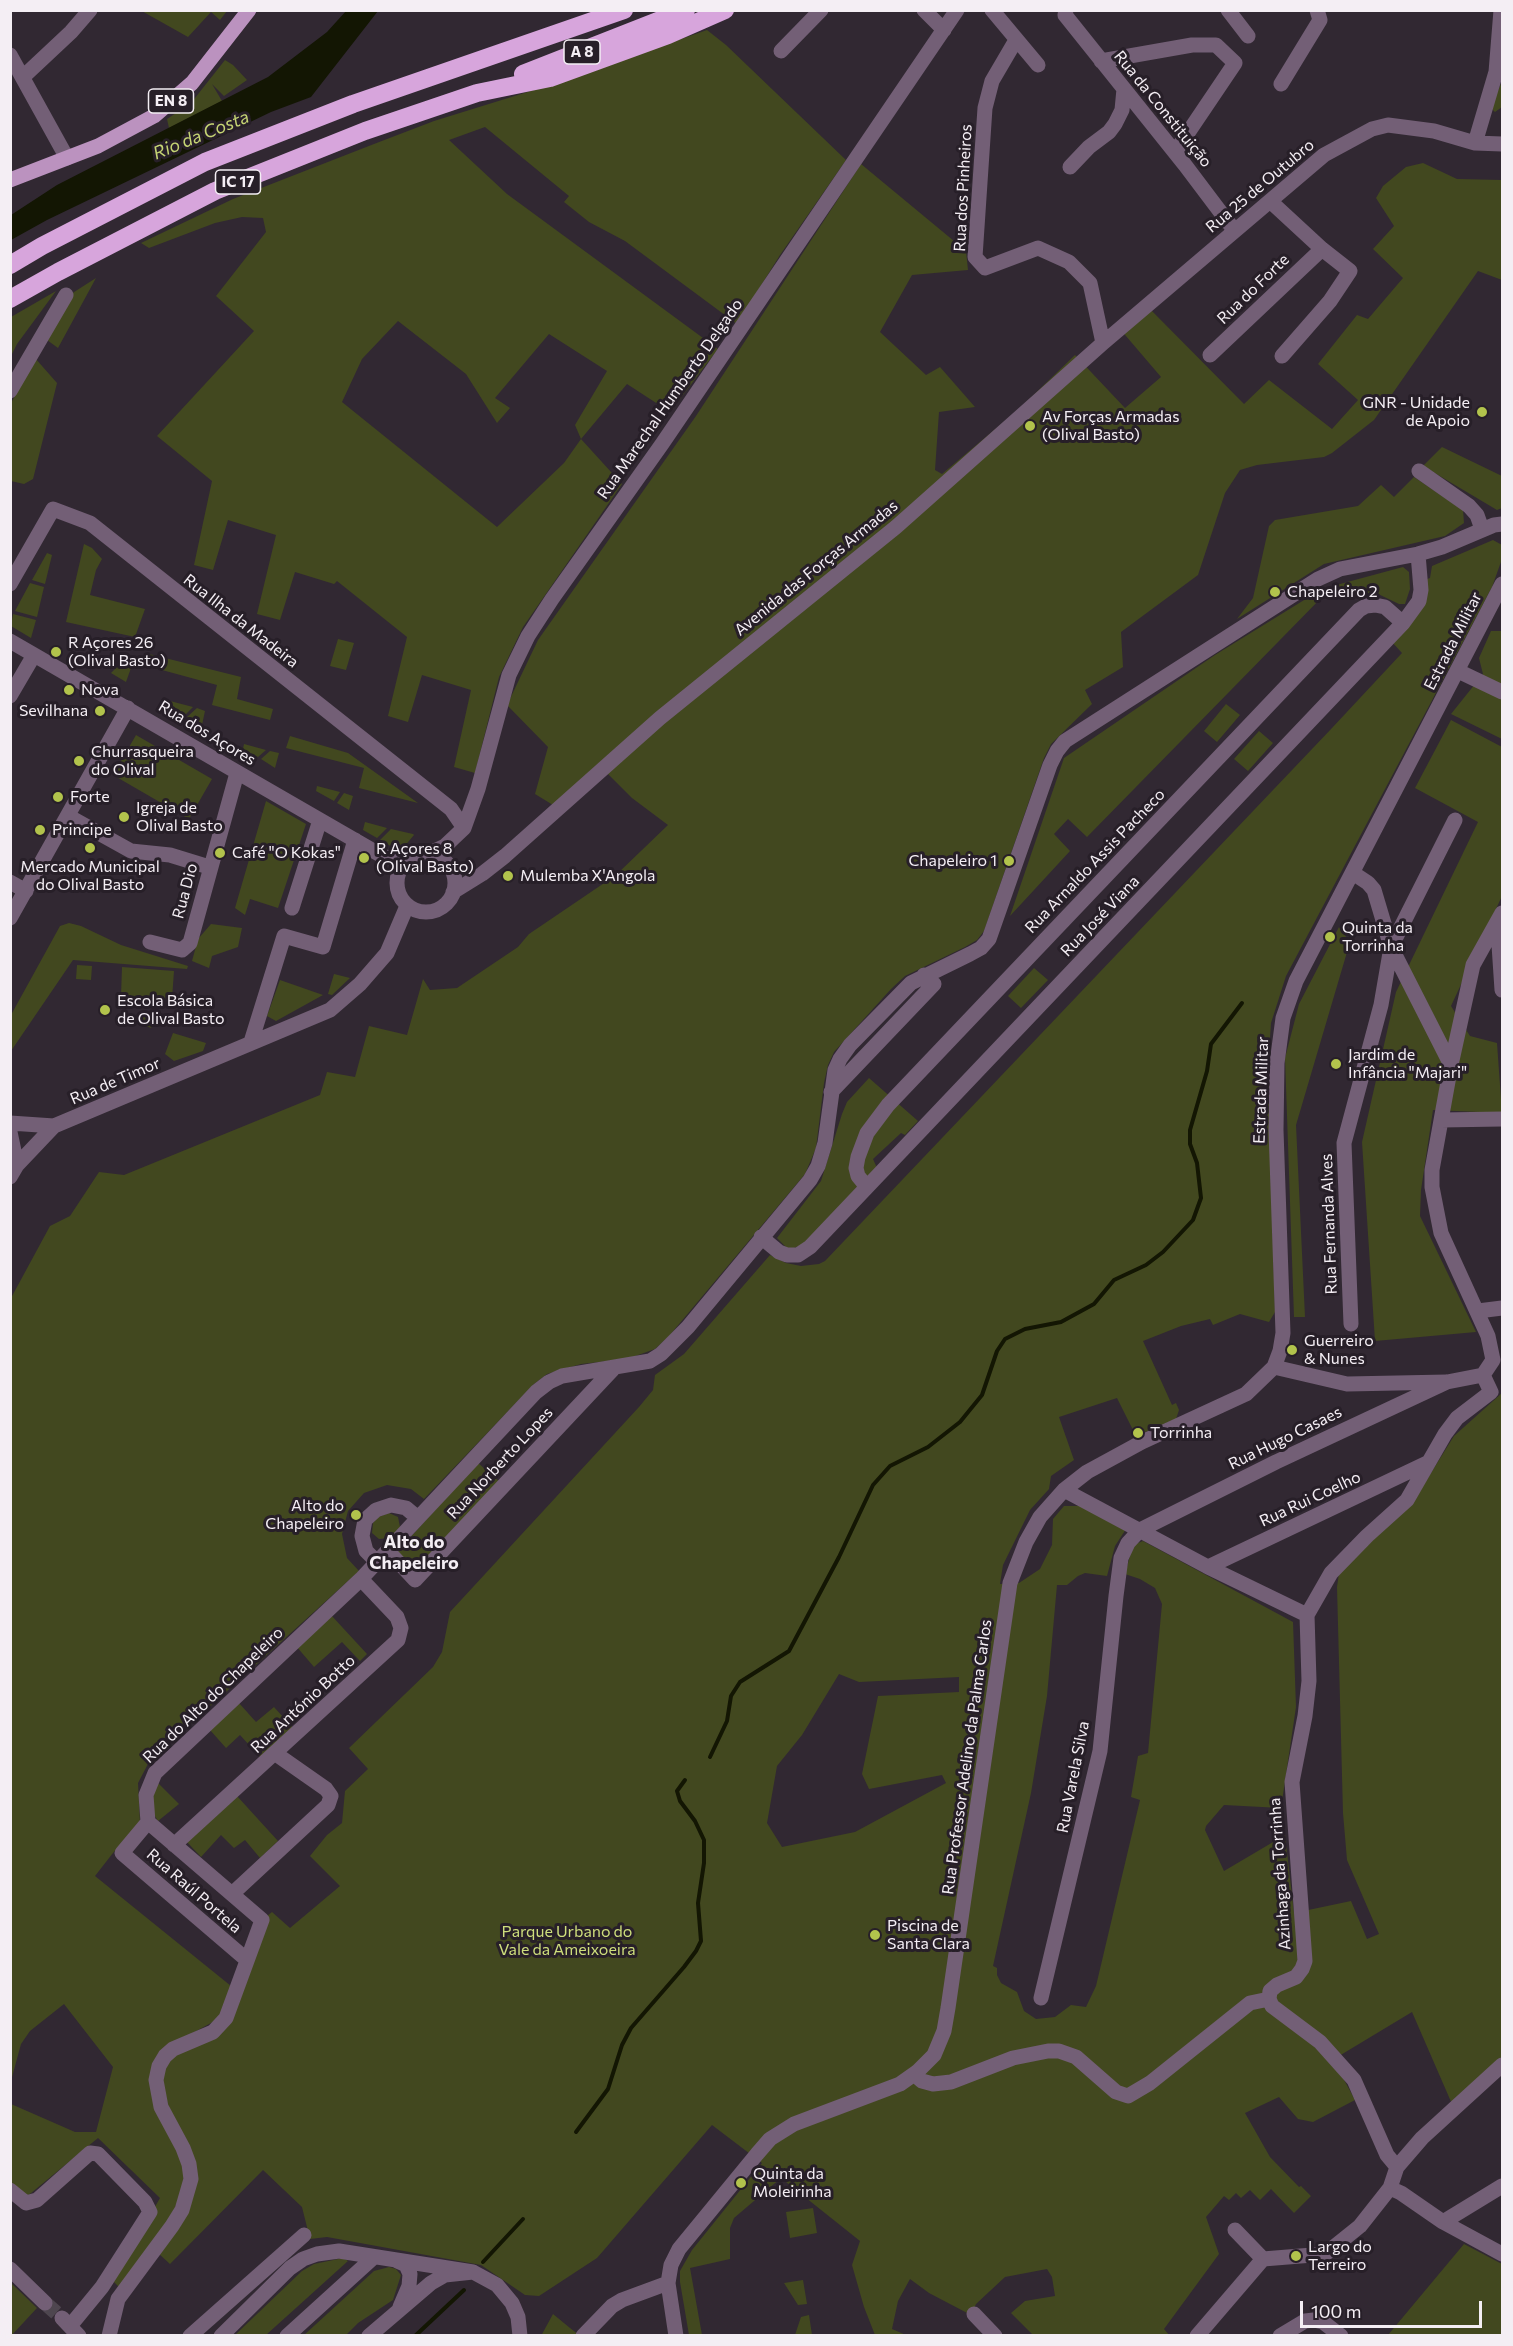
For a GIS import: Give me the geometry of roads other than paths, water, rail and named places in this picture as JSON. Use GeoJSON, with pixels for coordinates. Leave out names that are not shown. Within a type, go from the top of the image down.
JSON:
{"type":"FeatureCollection","features":[{"type":"Feature","properties":{"kind":"highway","name":"IC 17"},"geometry":{"type":"LineString","coordinates":[[10,265],[42,246],[205,162],[353,104],[624,10]]}},
{"type":"Feature","properties":{"kind":"highway","name":"A 8"},"geometry":{"type":"LineString","coordinates":[[477,93],[686,10]]}},
{"type":"Feature","properties":{"kind":"highway","name":"IC 17"},"geometry":{"type":"LineString","coordinates":[[10,299],[215,191],[364,131],[477,93],[550,78],[668,35],[725,10]]}},
{"type":"Feature","properties":{"kind":"main road","name":"EN 8"},"geometry":{"type":"LineString","coordinates":[[68,158],[126,133],[154,116],[192,83],[249,10]]}},
{"type":"Feature","properties":{"kind":"main road"},"geometry":{"type":"LineString","coordinates":[[10,180],[68,158]]}},
{"type":"Feature","properties":{"kind":"street"},"geometry":{"type":"LineString","coordinates":[[23,77],[71,32],[90,10]]}},
{"type":"Feature","properties":{"kind":"street"},"geometry":{"type":"LineString","coordinates":[[781,51],[821,10]]}},
{"type":"Feature","properties":{"kind":"street"},"geometry":{"type":"LineString","coordinates":[[924,10],[944,30]]}},
{"type":"Feature","properties":{"kind":"street","name":"Rua Marechal Humberto Delgado"},"geometry":{"type":"LineString","coordinates":[[452,872],[462,830],[478,789],[509,675],[528,636],[662,444],[957,10]]}},
{"type":"Feature","properties":{"kind":"street"},"geometry":{"type":"LineString","coordinates":[[992,10],[1038,65]]}},
{"type":"Feature","properties":{"kind":"street","name":"Rua da Constituição"},"geometry":{"type":"LineString","coordinates":[[1066,10],[1065,15],[1175,152],[1234,230]]}},
{"type":"Feature","properties":{"kind":"street"},"geometry":{"type":"LineString","coordinates":[[1228,10],[1248,36]]}},
{"type":"Feature","properties":{"kind":"street"},"geometry":{"type":"LineString","coordinates":[[1281,84],[1320,20],[1317,10]]}},
{"type":"Feature","properties":{"kind":"street"},"geometry":{"type":"LineString","coordinates":[[1475,143],[1496,72],[1501,10]]}},
{"type":"Feature","properties":{"kind":"street","name":"Rua dos Pinheiros"},"geometry":{"type":"LineString","coordinates":[[1016,40],[992,81],[985,108],[975,257],[985,268],[1038,248],[1069,262],[1090,283],[1103,343]]}},
{"type":"Feature","properties":{"kind":"street"},"geometry":{"type":"LineString","coordinates":[[1101,61],[1192,45],[1216,45],[1235,63],[1175,152]]}},
{"type":"Feature","properties":{"kind":"street"},"geometry":{"type":"LineString","coordinates":[[10,55],[68,158]]}},
{"type":"Feature","properties":{"kind":"street"},"geometry":{"type":"LineString","coordinates":[[1070,167],[1115,124],[1122,110],[1125,89]]}},
{"type":"Feature","properties":{"kind":"street","name":"Rua 25 de Outubro"},"geometry":{"type":"LineString","coordinates":[[1103,343],[1324,155],[1372,129],[1388,125],[1434,131],[1475,143],[1503,144]]}},
{"type":"Feature","properties":{"kind":"street"},"geometry":{"type":"LineString","coordinates":[[1270,201],[1322,249],[1350,271],[1330,301],[1282,356]]}},
{"type":"Feature","properties":{"kind":"street","name":"Rua do Forte"},"geometry":{"type":"LineString","coordinates":[[1209,355],[1322,249]]}},
{"type":"Feature","properties":{"kind":"street"},"geometry":{"type":"LineString","coordinates":[[10,391],[66,295]]}},
{"type":"Feature","properties":{"kind":"street","name":"Avenida das Forças Armadas"},"geometry":{"type":"LineString","coordinates":[[453,892],[482,874],[550,817],[660,718],[896,527],[1103,343]]}},
{"type":"Feature","properties":{"kind":"street"},"geometry":{"type":"LineString","coordinates":[[1419,471],[1469,506],[1477,515],[1482,529]]}},
{"type":"Feature","properties":{"kind":"street","name":"Rua Ilha da Madeira"},"geometry":{"type":"LineString","coordinates":[[10,584],[53,509],[90,523],[450,810],[462,830]]}},
{"type":"Feature","properties":{"kind":"street"},"geometry":{"type":"LineString","coordinates":[[761,1237],[810,1180],[818,1166],[825,1143],[837,1064],[850,1044],[900,992],[924,975],[981,948],[989,939],[1050,765],[1065,741],[1318,579],[1340,569],[1442,547],[1482,529],[1503,524]]}},
{"type":"Feature","properties":{"kind":"street","name":"Rua José Viana"},"geometry":{"type":"LineString","coordinates":[[761,1237],[779,1252],[798,1255],[804,1252],[867,1187],[1403,623],[1419,601],[1421,590],[1418,554]]}},
{"type":"Feature","properties":{"kind":"street","name":"Estrada Militar"},"geometry":{"type":"LineString","coordinates":[[1064,1490],[1087,1472],[1142,1442],[1246,1394],[1274,1366],[1283,1334],[1276,1130],[1277,1064],[1283,1018],[1296,981],[1458,671],[1496,612],[1503,584]]}},
{"type":"Feature","properties":{"kind":"street","name":"Rua Arnaldo Assis Pacheco"},"geometry":{"type":"LineString","coordinates":[[867,1187],[858,1176],[856,1168],[861,1145],[880,1112],[1359,610],[1375,604],[1385,607],[1403,623]]}},
{"type":"Feature","properties":{"kind":"street","name":"Rua dos Açores"},"geometry":{"type":"LineString","coordinates":[[10,641],[384,856],[408,860]]}},
{"type":"Feature","properties":{"kind":"street"},"geometry":{"type":"LineString","coordinates":[[10,696],[34,655]]}},
{"type":"Feature","properties":{"kind":"street"},"geometry":{"type":"LineString","coordinates":[[1458,671],[1503,692]]}},
{"type":"Feature","properties":{"kind":"street"},"geometry":{"type":"LineString","coordinates":[[10,918],[128,708]]}},
{"type":"Feature","properties":{"kind":"street","name":"Rua Dio"},"geometry":{"type":"LineString","coordinates":[[150,942],[182,950],[190,943],[209,867],[237,772]]}},
{"type":"Feature","properties":{"kind":"street"},"geometry":{"type":"LineString","coordinates":[[68,816],[131,851],[170,855],[209,867]]}},
{"type":"Feature","properties":{"kind":"street"},"geometry":{"type":"LineString","coordinates":[[292,908],[320,820]]}},
{"type":"Feature","properties":{"kind":"street","name":"Rua Fernanda Alves"},"geometry":{"type":"LineString","coordinates":[[1351,1324],[1344,1143],[1381,1005],[1391,947],[1455,820]]}},
{"type":"Feature","properties":{"kind":"street"},"geometry":{"type":"LineString","coordinates":[[428,854],[440,858],[452,872],[455,883],[449,900],[434,911],[424,912],[407,906],[398,891],[398,874],[408,860],[445,846],[462,830]]}},
{"type":"Feature","properties":{"kind":"street"},"geometry":{"type":"LineString","coordinates":[[251,1042],[284,936],[323,947],[355,840]]}},
{"type":"Feature","properties":{"kind":"street","name":"Rua dos Açores"},"geometry":{"type":"LineString","coordinates":[[384,856],[398,874]]}},
{"type":"Feature","properties":{"kind":"street"},"geometry":{"type":"LineString","coordinates":[[452,872],[482,874]]}},
{"type":"Feature","properties":{"kind":"street"},"geometry":{"type":"LineString","coordinates":[[1353,873],[1374,890],[1391,947],[1450,1065]]}},
{"type":"Feature","properties":{"kind":"street"},"geometry":{"type":"LineString","coordinates":[[10,882],[26,891]]}},
{"type":"Feature","properties":{"kind":"street","name":"Rua de Timor"},"geometry":{"type":"LineString","coordinates":[[14,1171],[54,1126],[330,1010],[360,984],[387,953],[407,906]]}},
{"type":"Feature","properties":{"kind":"street"},"geometry":{"type":"LineString","coordinates":[[1274,1366],[1347,1384],[1447,1382],[1483,1376],[1493,1360],[1488,1336],[1478,1311],[1441,1233],[1434,1205],[1432,1170],[1450,1065],[1473,965],[1502,914]]}},
{"type":"Feature","properties":{"kind":"street"},"geometry":{"type":"LineString","coordinates":[[1502,914],[1498,945],[1503,990]]}},
{"type":"Feature","properties":{"kind":"street"},"geometry":{"type":"LineString","coordinates":[[1442,1120],[1503,1119]]}},
{"type":"Feature","properties":{"kind":"street"},"geometry":{"type":"LineString","coordinates":[[10,1123],[54,1126]]}},
{"type":"Feature","properties":{"kind":"street"},"geometry":{"type":"LineString","coordinates":[[10,1132],[14,1171]]}},
{"type":"Feature","properties":{"kind":"street","name":"Rua do Alto do Chapeleiro"},"geometry":{"type":"LineString","coordinates":[[148,1822],[146,1795],[148,1785],[165,1762],[361,1579],[537,1392],[549,1382],[562,1376],[650,1361],[661,1354],[688,1327],[761,1237]]}},
{"type":"Feature","properties":{"kind":"street"},"geometry":{"type":"LineString","coordinates":[[1478,1311],[1503,1308]]}},
{"type":"Feature","properties":{"kind":"street","name":"Rua Norberto Lopes"},"geometry":{"type":"LineString","coordinates":[[388,1551],[415,1580],[614,1368]]}},
{"type":"Feature","properties":{"kind":"street"},"geometry":{"type":"LineString","coordinates":[[1064,1490],[1208,1567],[1307,1615],[1331,1573],[1407,1500],[1444,1434],[1457,1418],[1491,1392],[1483,1376]]}},
{"type":"Feature","properties":{"kind":"street","name":"Rua Hugo Casaes"},"geometry":{"type":"LineString","coordinates":[[1140,1530],[1276,1462],[1447,1382]]}},
{"type":"Feature","properties":{"kind":"street","name":"Rua Rui Coelho"},"geometry":{"type":"LineString","coordinates":[[1208,1567],[1427,1463]]}},
{"type":"Feature","properties":{"kind":"street","name":"Rua Professor Adelino da Palma Carlos"},"geometry":{"type":"LineString","coordinates":[[676,2336],[668,2283],[671,2265],[679,2249],[770,2139],[794,2124],[900,2084],[934,2055],[944,2031],[1010,1583],[1040,1517],[1064,1490]]}},
{"type":"Feature","properties":{"kind":"street"},"geometry":{"type":"LineString","coordinates":[[377,1562],[366,1551],[362,1536],[365,1520],[376,1510],[391,1505],[406,1508],[418,1518]]}},
{"type":"Feature","properties":{"kind":"street","name":"Rua Varela Silva"},"geometry":{"type":"LineString","coordinates":[[1041,1998],[1101,1751],[1121,1558],[1128,1543],[1140,1530]]}},
{"type":"Feature","properties":{"kind":"street","name":"Rua António Botto"},"geometry":{"type":"LineString","coordinates":[[174,1845],[398,1640],[401,1628],[397,1617],[361,1579]]}},
{"type":"Feature","properties":{"kind":"street","name":"Azinhaga da Torrinha"},"geometry":{"type":"LineString","coordinates":[[1269,1999],[1270,1991],[1277,1985],[1296,1977],[1305,1961],[1292,1782],[1305,1716],[1309,1681],[1307,1615]]}},
{"type":"Feature","properties":{"kind":"street"},"geometry":{"type":"LineString","coordinates":[[232,1894],[328,1804],[331,1796],[326,1789],[276,1754]]}},
{"type":"Feature","properties":{"kind":"street"},"geometry":{"type":"LineString","coordinates":[[109,2336],[118,2299],[182,2210],[191,2179],[189,2164],[183,2148],[161,2107],[156,2079],[159,2066],[173,2049],[219,2028],[226,2018],[261,1920],[148,1822]]}},
{"type":"Feature","properties":{"kind":"street","name":"Rua Raúl Portela"},"geometry":{"type":"LineString","coordinates":[[148,1822],[122,1853],[247,1960]]}},
{"type":"Feature","properties":{"kind":"street"},"geometry":{"type":"LineString","coordinates":[[914,2074],[922,2081],[933,2084],[951,2082],[1013,2058],[1059,2051],[1076,2057],[1116,2092],[1128,2096],[1150,2083],[1250,2003],[1269,1999],[1272,2006],[1328,2050],[1354,2080],[1387,2155],[1397,2167]]}},
{"type":"Feature","properties":{"kind":"street"},"geometry":{"type":"LineString","coordinates":[[1197,2336],[1263,2259],[1325,2254],[1360,2226],[1389,2188],[1397,2167],[1422,2138],[1503,2065]]}},
{"type":"Feature","properties":{"kind":"street"},"geometry":{"type":"LineString","coordinates":[[10,2190],[26,2203],[37,2200],[90,2153],[98,2154],[145,2202],[150,2212],[102,2287],[70,2327]]}},
{"type":"Feature","properties":{"kind":"street"},"geometry":{"type":"LineString","coordinates":[[1443,2222],[1503,2186]]}},
{"type":"Feature","properties":{"kind":"street"},"geometry":{"type":"LineString","coordinates":[[1389,2188],[1401,2193],[1443,2222],[1503,2254]]}},
{"type":"Feature","properties":{"kind":"street"},"geometry":{"type":"LineString","coordinates":[[1235,2230],[1263,2259]]}},
{"type":"Feature","properties":{"kind":"street"},"geometry":{"type":"LineString","coordinates":[[190,2336],[304,2235]]}},
{"type":"Feature","properties":{"kind":"street"},"geometry":{"type":"LineString","coordinates":[[221,2336],[290,2268],[303,2259],[317,2254],[339,2251],[473,2272],[497,2285],[512,2303],[518,2317],[520,2336]]}},
{"type":"Feature","properties":{"kind":"street"},"geometry":{"type":"LineString","coordinates":[[287,2336],[374,2257]]}},
{"type":"Feature","properties":{"kind":"street"},"geometry":{"type":"LineString","coordinates":[[395,2261],[406,2265],[410,2274],[407,2292],[398,2311]]}},
{"type":"Feature","properties":{"kind":"street"},"geometry":{"type":"LineString","coordinates":[[10,2269],[45,2303]]}},
{"type":"Feature","properties":{"kind":"street"},"geometry":{"type":"LineString","coordinates":[[369,2336],[431,2283],[444,2275],[473,2272]]}},
{"type":"Feature","properties":{"kind":"street"},"geometry":{"type":"LineString","coordinates":[[583,2336],[612,2306],[668,2283]]}},
{"type":"Feature","properties":{"kind":"street"},"geometry":{"type":"LineString","coordinates":[[974,2314],[995,2336]]}},
{"type":"Feature","properties":{"kind":"street"},"geometry":{"type":"LineString","coordinates":[[1280,2336],[1296,2325],[1314,2320],[1323,2322],[1341,2336]]}},
{"type":"Feature","properties":{"kind":"water","name":"Rio da Costa"},"geometry":{"type":"Polygon","coordinates":[[[346,11],[378,11],[311,97],[271,112],[47,220],[11,240],[11,215],[57,185],[268,77],[327,32],[346,11]]]}},
{"type":"Feature","properties":{"kind":"waterway"},"geometry":{"type":"LineString","coordinates":[[710,1757],[727,1721],[731,1696],[740,1682],[789,1651],[839,1557],[873,1485],[890,1466],[928,1447],[960,1422],[982,1395],[997,1351],[1005,1339],[1025,1329],[1061,1322],[1094,1304],[1114,1280],[1146,1265],[1163,1252],[1193,1220],[1201,1198],[1197,1163],[1190,1144],[1190,1130],[1207,1071],[1211,1044],[1242,1003]]}},
{"type":"Feature","properties":{"kind":"waterway"},"geometry":{"type":"LineString","coordinates":[[576,2132],[608,2089],[622,2045],[631,2028],[684,1967],[701,1941],[698,1903],[704,1863],[704,1840],[695,1821],[680,1801],[677,1791],[685,1780]]}},
{"type":"Feature","properties":{"kind":"waterway"},"geometry":{"type":"LineString","coordinates":[[483,2262],[523,2219]]}},
{"type":"Feature","properties":{"kind":"waterway"},"geometry":{"type":"LineString","coordinates":[[415,2336],[464,2290]]}},
{"type":"Feature","properties":{"kind":"tunnel"},"geometry":{"type":"LineString","coordinates":[[45,2303],[62,2318]]}},
{"type":"Feature","properties":{"kind":"place","name":"GNR - Unidade de Apoio"},"geometry":{"type":"Point","coordinates":[1482,412]}},
{"type":"Feature","properties":{"kind":"place","name":"Av Forças Armadas (Olival Basto)"},"geometry":{"type":"Point","coordinates":[1030,426]}},
{"type":"Feature","properties":{"kind":"place","name":"Chapeleiro 2"},"geometry":{"type":"Point","coordinates":[1275,592]}},
{"type":"Feature","properties":{"kind":"place","name":"R Açores 26 (Olival Basto)"},"geometry":{"type":"Point","coordinates":[56,652]}},
{"type":"Feature","properties":{"kind":"place","name":"Nova"},"geometry":{"type":"Point","coordinates":[69,690]}},
{"type":"Feature","properties":{"kind":"place","name":"Sevilhana"},"geometry":{"type":"Point","coordinates":[100,711]}},
{"type":"Feature","properties":{"kind":"place","name":"Churrasqueira do Olival"},"geometry":{"type":"Point","coordinates":[79,761]}},
{"type":"Feature","properties":{"kind":"place","name":"Forte"},"geometry":{"type":"Point","coordinates":[58,797]}},
{"type":"Feature","properties":{"kind":"place","name":"Igreja de Olival Basto"},"geometry":{"type":"Point","coordinates":[124,817]}},
{"type":"Feature","properties":{"kind":"place","name":"Principe"},"geometry":{"type":"Point","coordinates":[40,830]}},
{"type":"Feature","properties":{"kind":"place","name":"Mercado Municipal do Olival Basto"},"geometry":{"type":"Point","coordinates":[90,848]}},
{"type":"Feature","properties":{"kind":"place","name":"Café \"O Kokas\""},"geometry":{"type":"Point","coordinates":[220,853]}},
{"type":"Feature","properties":{"kind":"place","name":"R Açores 8 (Olival Basto)"},"geometry":{"type":"Point","coordinates":[364,858]}},
{"type":"Feature","properties":{"kind":"place","name":"Chapeleiro 1"},"geometry":{"type":"Point","coordinates":[1009,861]}},
{"type":"Feature","properties":{"kind":"place","name":"Mulemba X'Angola"},"geometry":{"type":"Point","coordinates":[508,876]}},
{"type":"Feature","properties":{"kind":"place","name":"Quinta da Torrinha"},"geometry":{"type":"Point","coordinates":[1330,937]}},
{"type":"Feature","properties":{"kind":"place","name":"Escola Básica de Olival Basto"},"geometry":{"type":"Point","coordinates":[105,1010]}},
{"type":"Feature","properties":{"kind":"place","name":"Jardim de Infância \"Majari\""},"geometry":{"type":"Point","coordinates":[1336,1064]}},
{"type":"Feature","properties":{"kind":"place","name":"Guerreiro & Nunes"},"geometry":{"type":"Point","coordinates":[1292,1350]}},
{"type":"Feature","properties":{"kind":"place","name":"Torrinha"},"geometry":{"type":"Point","coordinates":[1138,1433]}},
{"type":"Feature","properties":{"kind":"place","name":"Alto do Chapeleiro"},"geometry":{"type":"Point","coordinates":[356,1515]}},
{"type":"Feature","properties":{"kind":"place","name":"Piscina de Santa Clara"},"geometry":{"type":"Point","coordinates":[875,1935]}},
{"type":"Feature","properties":{"kind":"place","name":"Quinta da Moleirinha"},"geometry":{"type":"Point","coordinates":[741,2183]}},
{"type":"Feature","properties":{"kind":"place","name":"Largo do Terreiro"},"geometry":{"type":"Point","coordinates":[1296,2256]}},
{"type":"Feature","properties":{"kind":"district","name":"Alto do Chapeleiro"},"geometry":{"type":"Point","coordinates":[414,1552]}},
{"type":"Feature","properties":{"kind":"park label","name":"Parque Urbano do Vale da Ameixoeira"},"geometry":{"type":"Point","coordinates":[567,1941]}}]}
